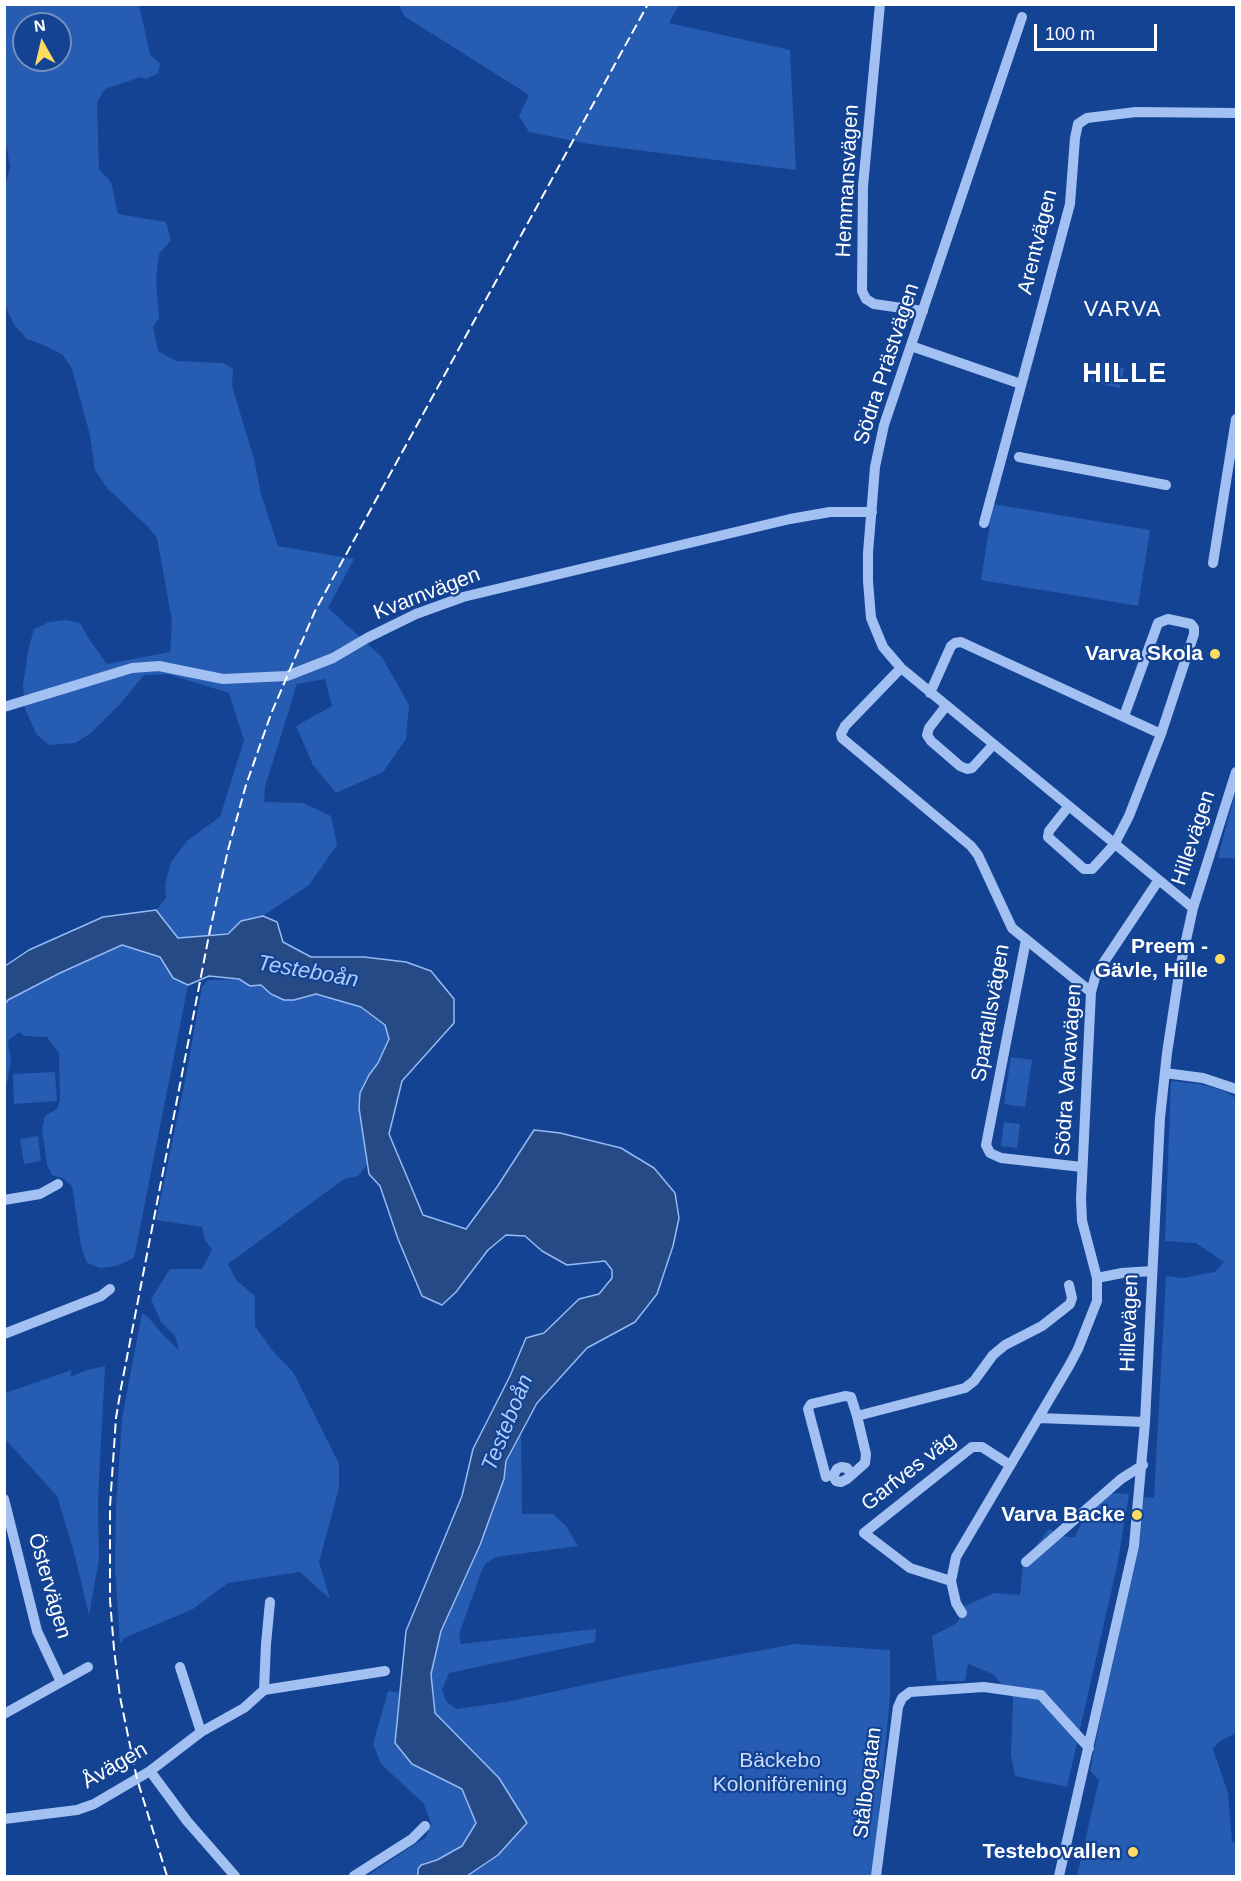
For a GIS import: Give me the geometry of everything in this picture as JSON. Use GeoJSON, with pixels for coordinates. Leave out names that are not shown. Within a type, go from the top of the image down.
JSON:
{"type":"FeatureCollection","features":[{"type":"Feature","properties":{"kind":"street","name":"Hemmansvägen"},"geometry":{"type":"LineString","coordinates":[[880,4],[863,186],[862,291],[866,299],[874,304],[923,311]]}},
{"type":"Feature","properties":{"kind":"street","name":"Södra Prästvägen"},"geometry":{"type":"LineString","coordinates":[[1023,17],[884,425],[875,467],[868,574],[871,618],[883,647],[901,668],[1192,908]]}},
{"type":"Feature","properties":{"kind":"street","name":"Arentvägen"},"geometry":{"type":"LineString","coordinates":[[984,523],[1070,204],[1078,124],[1087,118],[1136,112],[1236,113]]}},
{"type":"Feature","properties":{"kind":"street"},"geometry":{"type":"LineString","coordinates":[[911,346],[1021,384]]}},
{"type":"Feature","properties":{"kind":"street"},"geometry":{"type":"LineString","coordinates":[[1213,563],[1236,419]]}},
{"type":"Feature","properties":{"kind":"street"},"geometry":{"type":"LineString","coordinates":[[1019,458],[1166,485]]}},
{"type":"Feature","properties":{"kind":"street","name":"Kvarnvägen"},"geometry":{"type":"LineString","coordinates":[[4,707],[132,668],[159,666],[223,679],[287,676],[333,658],[416,614],[463,597],[790,519],[830,513],[872,512]]}},
{"type":"Feature","properties":{"kind":"street"},"geometry":{"type":"LineString","coordinates":[[1068,807],[1048,836],[1052,843],[1081,867],[1088,870],[1094,868],[1114,844],[1129,816],[1161,734],[1194,634],[1192,626],[1170,620],[1158,623],[1124,716]]}},
{"type":"Feature","properties":{"kind":"street"},"geometry":{"type":"LineString","coordinates":[[930,693],[951,646],[961,642],[1161,734]]}},
{"type":"Feature","properties":{"kind":"street","name":"Spartallsvägen"},"geometry":{"type":"LineString","coordinates":[[901,668],[845,726],[841,734],[842,738],[971,846],[978,855],[1012,928],[1026,940],[986,1145],[990,1153],[1001,1158],[1082,1167]]}},
{"type":"Feature","properties":{"kind":"street"},"geometry":{"type":"LineString","coordinates":[[946,706],[929,728],[927,735],[960,766],[967,769],[972,768],[993,745]]}},
{"type":"Feature","properties":{"kind":"street","name":"Hillevägen"},"geometry":{"type":"LineString","coordinates":[[1059,1876],[1134,1546],[1143,1465],[1152,1271],[1165,1072],[1179,968],[1192,908],[1236,772]]}},
{"type":"Feature","properties":{"kind":"street","name":"Södra Varvavägen"},"geometry":{"type":"LineString","coordinates":[[951,1581],[953,1564],[962,1544],[1078,1349],[1097,1301],[1097,1278],[1081,1211],[1091,992],[1096,974],[1158,881]]}},
{"type":"Feature","properties":{"kind":"street"},"geometry":{"type":"LineString","coordinates":[[1026,940],[1091,992]]}},
{"type":"Feature","properties":{"kind":"street"},"geometry":{"type":"LineString","coordinates":[[1165,1072],[1203,1078],[1236,1089]]}},
{"type":"Feature","properties":{"kind":"street"},"geometry":{"type":"LineString","coordinates":[[4,1200],[40,1194],[58,1184]]}},
{"type":"Feature","properties":{"kind":"street"},"geometry":{"type":"LineString","coordinates":[[1097,1278],[1122,1273],[1152,1271]]}},
{"type":"Feature","properties":{"kind":"street"},"geometry":{"type":"LineString","coordinates":[[857,1416],[965,1388],[974,1381],[993,1355],[1005,1345],[1042,1326],[1070,1304],[1072,1298],[1069,1285]]}},
{"type":"Feature","properties":{"kind":"street"},"geometry":{"type":"LineString","coordinates":[[4,1334],[101,1296],[110,1289]]}},
{"type":"Feature","properties":{"kind":"street"},"geometry":{"type":"LineString","coordinates":[[826,1477],[808,1409],[811,1404],[845,1396],[851,1397],[866,1454],[865,1463],[851,1474]]}},
{"type":"Feature","properties":{"kind":"street"},"geometry":{"type":"LineString","coordinates":[[1038,1418],[1145,1422]]}},
{"type":"Feature","properties":{"kind":"street","name":"Garfves väg"},"geometry":{"type":"LineString","coordinates":[[951,1581],[910,1568],[860,1530],[972,1447],[982,1447],[1010,1465]]}},
{"type":"Feature","properties":{"kind":"street"},"geometry":{"type":"LineString","coordinates":[[1026,1562],[1121,1479],[1143,1465]]}},
{"type":"Feature","properties":{"kind":"street","name":"Östervägen"},"geometry":{"type":"LineString","coordinates":[[4,1499],[37,1631],[62,1682]]}},
{"type":"Feature","properties":{"kind":"street"},"geometry":{"type":"LineString","coordinates":[[951,1581],[956,1603],[962,1613]]}},
{"type":"Feature","properties":{"kind":"street"},"geometry":{"type":"LineString","coordinates":[[270,1602],[264,1690],[385,1671]]}},
{"type":"Feature","properties":{"kind":"street"},"geometry":{"type":"LineString","coordinates":[[4,1714],[88,1667]]}},
{"type":"Feature","properties":{"kind":"street"},"geometry":{"type":"LineString","coordinates":[[180,1667],[201,1732]]}},
{"type":"Feature","properties":{"kind":"street","name":"Stålbogatan"},"geometry":{"type":"LineString","coordinates":[[876,1876],[896,1717],[904,1696],[910,1692],[967,1687],[996,1688],[1041,1695],[1089,1748]]}},
{"type":"Feature","properties":{"kind":"street","name":"Åvägen"},"geometry":{"type":"LineString","coordinates":[[4,1819],[77,1810],[94,1803],[150,1772],[201,1732],[244,1708],[264,1690]]}},
{"type":"Feature","properties":{"kind":"street"},"geometry":{"type":"LineString","coordinates":[[150,1772],[187,1821],[235,1876]]}},
{"type":"Feature","properties":{"kind":"street"},"geometry":{"type":"LineString","coordinates":[[354,1876],[412,1839],[424,1826]]}},
{"type":"Feature","properties":{"kind":"green space"},"geometry":{"type":"Polygon","coordinates":[[[4,5],[139,5],[150,54],[160,64],[158,73],[146,79],[141,77],[105,89],[97,102],[99,169],[111,182],[118,214],[166,222],[171,240],[159,254],[156,279],[159,318],[153,327],[158,351],[176,361],[223,363],[233,369],[232,386],[254,459],[261,494],[278,546],[354,559],[328,608],[382,657],[409,705],[406,739],[383,772],[336,793],[313,765],[296,726],[332,706],[325,679],[297,684],[265,787],[264,802],[303,803],[331,816],[337,845],[309,885],[263,916],[241,921],[228,934],[178,938],[156,910],[166,898],[165,885],[171,862],[188,840],[220,817],[244,740],[229,693],[168,674],[144,675],[120,704],[91,733],[75,743],[49,745],[37,735],[25,709],[23,686],[34,629],[49,622],[66,620],[80,623],[107,664],[170,652],[172,621],[157,538],[107,488],[95,470],[90,435],[72,369],[63,355],[27,339],[15,326],[7,310],[4,293],[4,192],[10,167],[4,134],[4,5]]]}},
{"type":"Feature","properties":{"kind":"green space"},"geometry":{"type":"Polygon","coordinates":[[[399,5],[679,5],[669,23],[790,50],[796,170],[589,144],[529,132],[519,116],[529,95],[404,16],[399,5]]]}},
{"type":"Feature","properties":{"kind":"green space"},"geometry":{"type":"Polygon","coordinates":[[[1095,363],[1124,368],[1120,388],[1091,382],[1095,363]]]}},
{"type":"Feature","properties":{"kind":"green space"},"geometry":{"type":"Polygon","coordinates":[[[993,504],[1150,530],[1138,606],[981,580],[993,504]]]}},
{"type":"Feature","properties":{"kind":"green space"},"geometry":{"type":"Polygon","coordinates":[[[1236,790],[1236,858],[1218,858],[1220,850],[1236,790]]]}},
{"type":"Feature","properties":{"kind":"green space"},"geometry":{"type":"Polygon","coordinates":[[[122,945],[160,957],[173,978],[188,985],[134,1258],[116,1266],[100,1268],[87,1263],[81,1246],[72,1186],[63,1178],[52,1175],[47,1165],[42,1129],[45,1116],[57,1109],[60,1100],[59,1053],[47,1037],[24,1036],[19,1032],[8,1041],[11,1062],[5,1091],[4,1004],[60,973],[122,945]]]}},
{"type":"Feature","properties":{"kind":"green space"},"geometry":{"type":"Polygon","coordinates":[[[239,979],[250,986],[261,985],[271,994],[301,999],[315,994],[322,995],[361,1007],[385,1025],[389,1039],[378,1063],[369,1075],[365,1141],[367,1164],[358,1176],[344,1179],[228,1264],[236,1280],[255,1296],[255,1326],[272,1350],[293,1372],[339,1464],[339,1488],[319,1562],[330,1599],[300,1572],[228,1583],[193,1609],[124,1638],[120,1644],[115,1568],[116,1507],[122,1419],[142,1313],[179,1350],[175,1336],[161,1322],[151,1299],[170,1269],[202,1269],[212,1250],[205,1240],[202,1227],[156,1220],[202,987],[208,980],[239,979]]]}},
{"type":"Feature","properties":{"kind":"green space"},"geometry":{"type":"Polygon","coordinates":[[[1011,1057],[1032,1060],[1025,1107],[1004,1104],[1011,1057]]]}},
{"type":"Feature","properties":{"kind":"green space"},"geometry":{"type":"Polygon","coordinates":[[[55,1072],[57,1101],[14,1104],[13,1074],[55,1072]]]}},
{"type":"Feature","properties":{"kind":"green space"},"geometry":{"type":"Polygon","coordinates":[[[1171,1081],[1200,1084],[1224,1091],[1236,1098],[1236,1733],[1220,1741],[1213,1749],[1228,1793],[1232,1841],[1236,1845],[1236,1876],[1077,1876],[1099,1780],[1090,1771],[1140,1538],[1144,1497],[1154,1498],[1166,1276],[1183,1278],[1215,1272],[1224,1262],[1196,1243],[1165,1241],[1171,1081]]]}},
{"type":"Feature","properties":{"kind":"green space"},"geometry":{"type":"Polygon","coordinates":[[[1004,1122],[1020,1124],[1017,1148],[1001,1146],[1004,1122]]]}},
{"type":"Feature","properties":{"kind":"green space"},"geometry":{"type":"Polygon","coordinates":[[[38,1136],[41,1161],[24,1164],[20,1139],[38,1136]]]}},
{"type":"Feature","properties":{"kind":"green space"},"geometry":{"type":"Polygon","coordinates":[[[105,1366],[98,1502],[99,1559],[89,1615],[75,1556],[57,1496],[5,1439],[5,1393],[72,1370],[70,1377],[105,1366]]]}},
{"type":"Feature","properties":{"kind":"green space","name":"Bäckebo Koloniförening"},"geometry":{"type":"Polygon","coordinates":[[[521,1433],[522,1514],[553,1514],[566,1526],[578,1546],[496,1557],[486,1563],[459,1634],[461,1644],[596,1629],[595,1642],[449,1673],[442,1690],[446,1701],[456,1709],[506,1702],[635,1674],[795,1644],[890,1650],[890,1696],[873,1876],[467,1876],[498,1855],[448,1725],[435,1713],[431,1674],[441,1631],[480,1545],[504,1479],[506,1462],[521,1433]]]}},
{"type":"Feature","properties":{"kind":"green space"},"geometry":{"type":"Polygon","coordinates":[[[1129,1494],[1117,1566],[1067,1787],[1015,1776],[1011,1755],[1013,1698],[993,1674],[968,1664],[965,1681],[937,1681],[932,1636],[957,1623],[965,1606],[994,1593],[1020,1595],[1023,1563],[1049,1529],[1067,1537],[1075,1537],[1081,1524],[1096,1504],[1107,1495],[1129,1494]]]}},
{"type":"Feature","properties":{"kind":"green space"},"geometry":{"type":"Polygon","coordinates":[[[388,1691],[400,1693],[395,1743],[412,1764],[462,1789],[476,1823],[462,1846],[437,1860],[425,1862],[418,1869],[418,1876],[367,1876],[426,1837],[431,1823],[424,1804],[381,1764],[373,1744],[388,1691]]]}},
{"type":"Feature","properties":{"kind":"water","name":"Testeboån"},"geometry":{"type":"Polygon","coordinates":[[[156,910],[178,938],[228,934],[241,921],[263,916],[277,922],[283,942],[311,957],[364,957],[406,962],[431,971],[454,999],[454,1023],[402,1081],[389,1134],[423,1215],[466,1229],[534,1130],[560,1133],[621,1148],[654,1168],[675,1193],[679,1218],[673,1246],[657,1294],[635,1322],[587,1348],[537,1403],[506,1461],[504,1479],[480,1545],[441,1631],[431,1674],[435,1713],[499,1778],[527,1823],[498,1855],[467,1876],[418,1876],[418,1869],[421,1865],[437,1860],[462,1846],[476,1823],[462,1789],[412,1764],[395,1743],[406,1631],[462,1496],[473,1449],[510,1376],[526,1338],[544,1333],[579,1299],[599,1294],[612,1278],[612,1270],[605,1261],[567,1265],[542,1251],[525,1236],[506,1235],[488,1250],[456,1292],[442,1305],[422,1296],[398,1239],[380,1186],[369,1174],[359,1108],[360,1093],[389,1039],[385,1025],[361,1007],[316,994],[294,1000],[284,1000],[271,994],[261,985],[250,986],[239,979],[209,976],[188,985],[173,978],[160,957],[122,945],[60,973],[8,1000],[5,1004],[5,966],[29,950],[103,917],[156,910]]]}},
{"type":"Feature","properties":{"kind":"railway"},"geometry":{"type":"LineString","coordinates":[[167,1876],[137,1779],[120,1697],[110,1600],[110,1506],[116,1418],[121,1388],[210,930],[228,850],[246,785],[271,714],[315,611],[648,4]]}},
{"type":"Feature","properties":{"kind":"place","name":"Varva Skola"},"geometry":{"type":"Point","coordinates":[1215,654]}},
{"type":"Feature","properties":{"kind":"place","name":"Preem - Gävle, Hille"},"geometry":{"type":"Point","coordinates":[1220,959]}},
{"type":"Feature","properties":{"kind":"place","name":"Varva Backe"},"geometry":{"type":"Point","coordinates":[1137,1515]}},
{"type":"Feature","properties":{"kind":"place","name":"Testebovallen"},"geometry":{"type":"Point","coordinates":[1133,1852]}},
{"type":"Feature","properties":{"kind":"district","name":"VARVA"},"geometry":{"type":"Point","coordinates":[1123,310]}},
{"type":"Feature","properties":{"kind":"district","name":"HILLE"},"geometry":{"type":"Point","coordinates":[1125,375]}}]}
